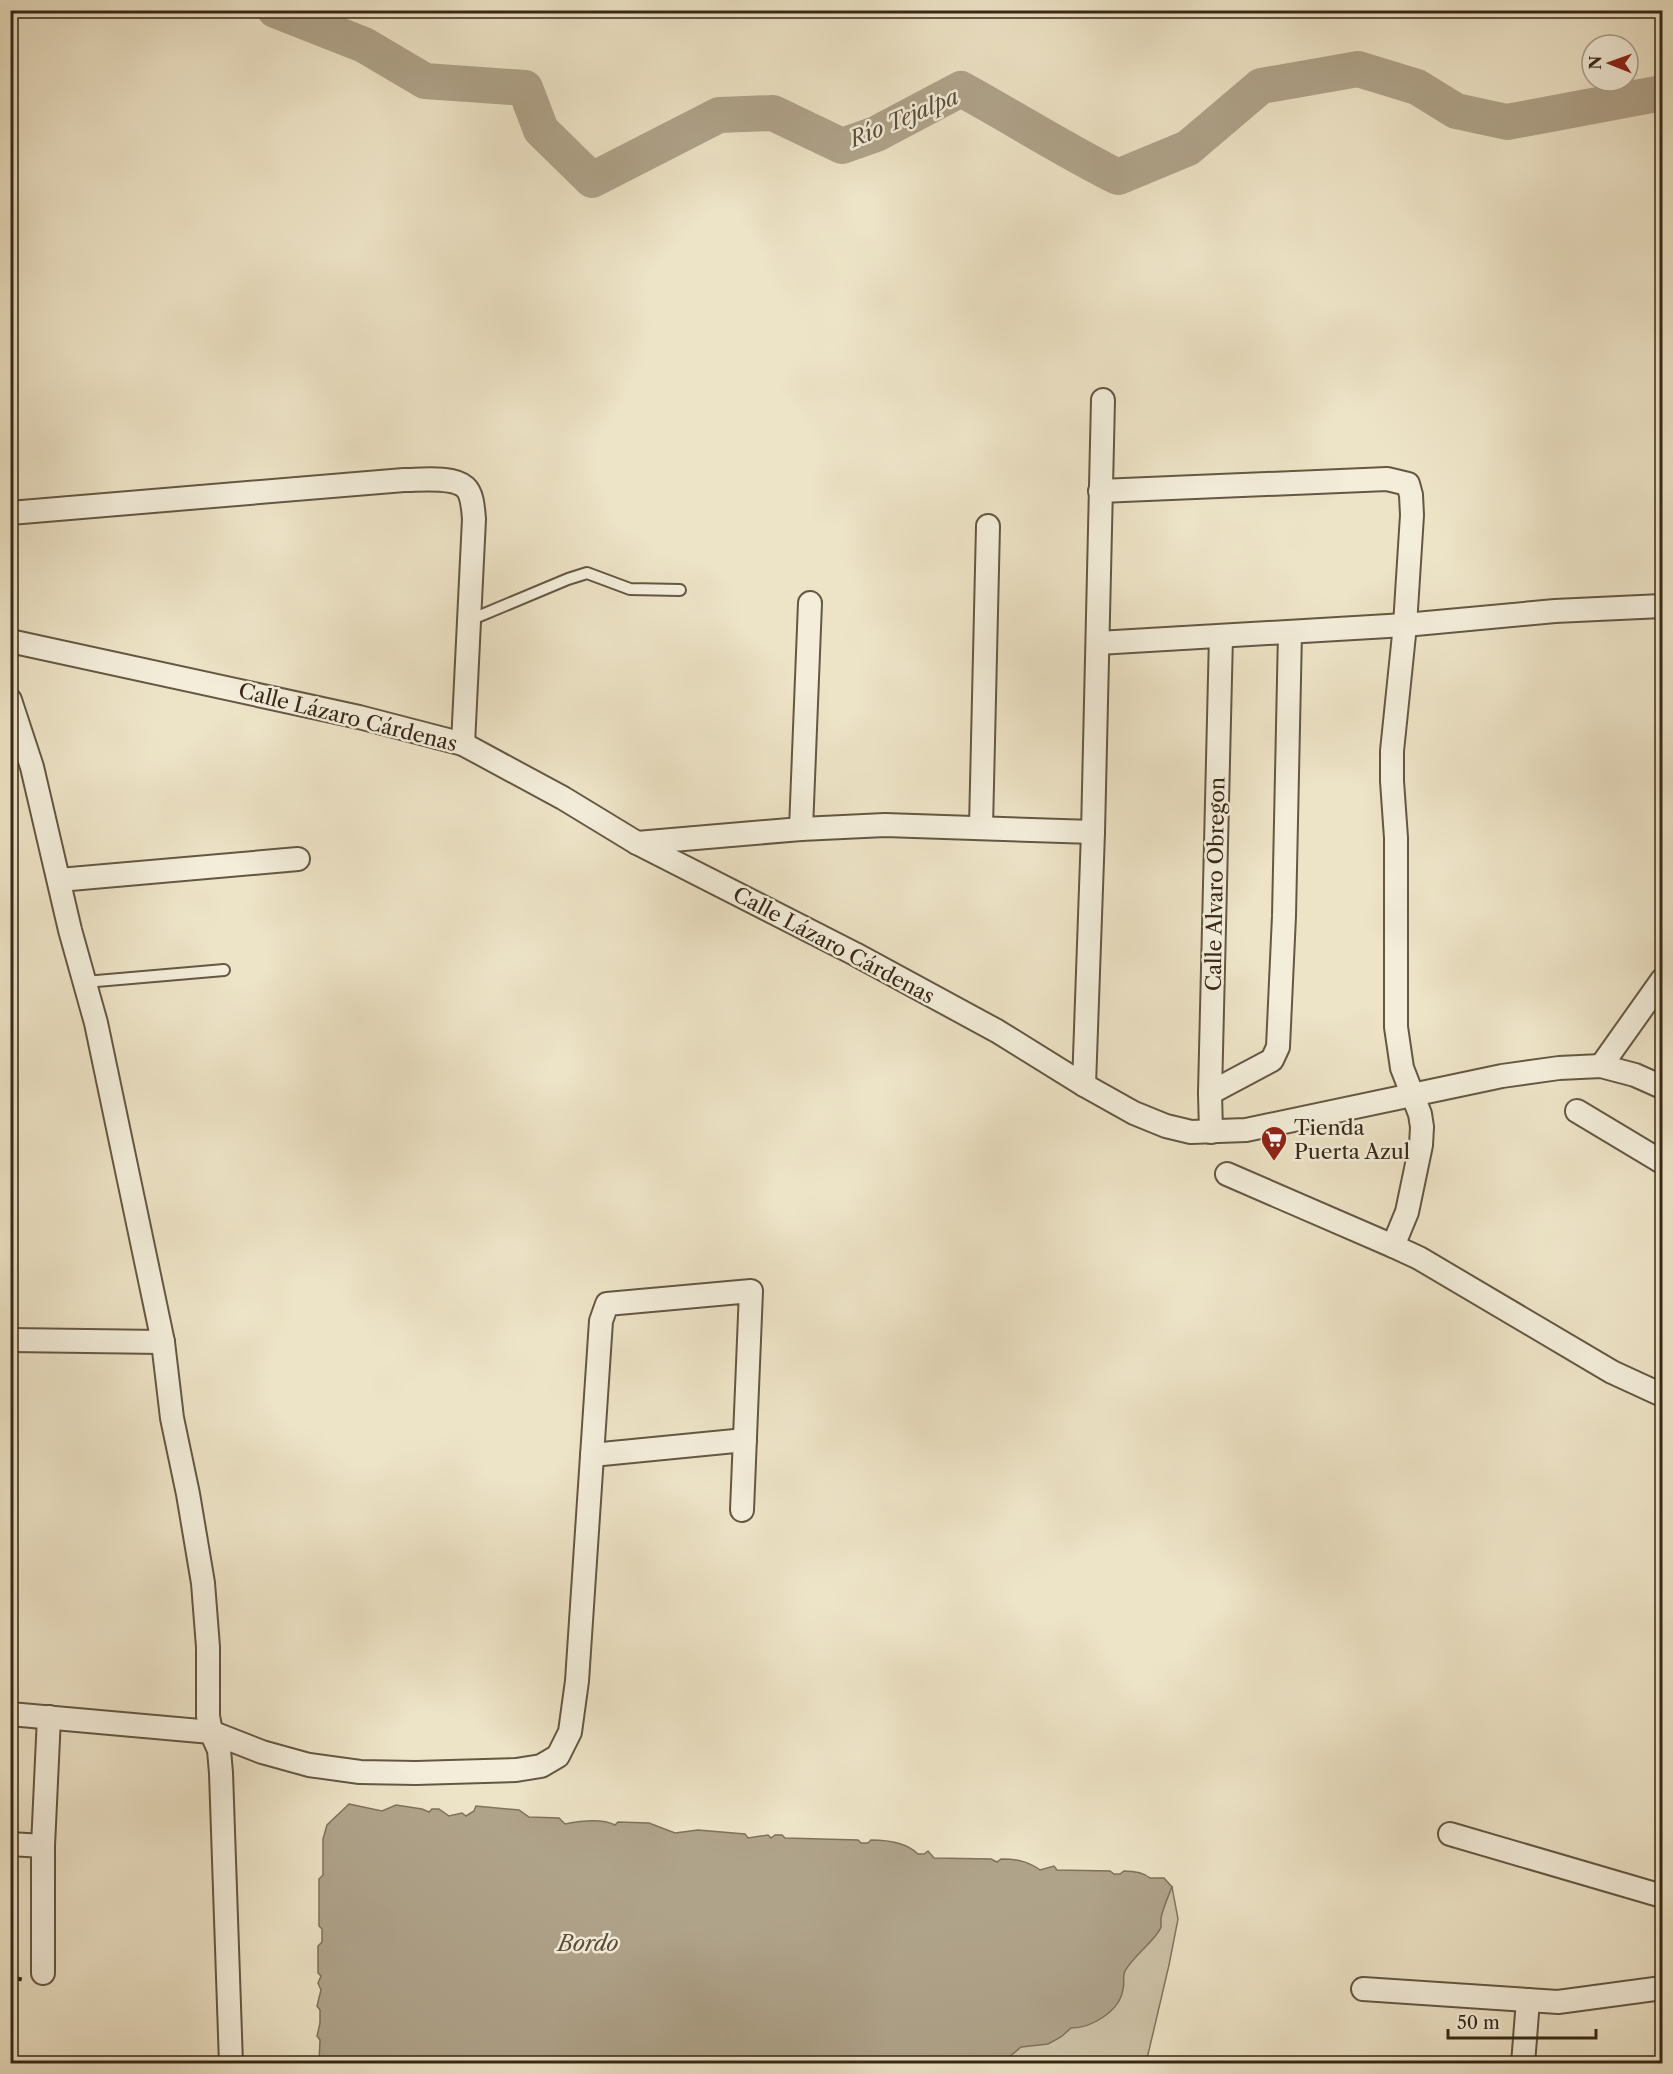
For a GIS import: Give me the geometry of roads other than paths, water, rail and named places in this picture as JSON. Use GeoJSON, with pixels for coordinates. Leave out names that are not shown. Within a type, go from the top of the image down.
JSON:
{"type":"FeatureCollection","features":[{"type":"Feature","properties":{"kind":"street"},"geometry":{"type":"LineString","coordinates":[[1084,1085],[1093,832],[1103,400]]}},
{"type":"Feature","properties":{"kind":"street"},"geometry":{"type":"LineString","coordinates":[[10,513],[404,480],[436,479],[457,483],[467,488],[472,501],[474,519],[463,744]]}},
{"type":"Feature","properties":{"kind":"street"},"geometry":{"type":"LineString","coordinates":[[1100,491],[1387,479],[1408,484],[1412,515],[1405,625],[1392,751],[1396,838],[1396,1027],[1402,1068],[1420,1114],[1421,1145],[1407,1212],[1393,1246]]}},
{"type":"Feature","properties":{"kind":"street"},"geometry":{"type":"LineString","coordinates":[[981,827],[988,526]]}},
{"type":"Feature","properties":{"kind":"street"},"geometry":{"type":"LineString","coordinates":[[801,829],[810,603]]}},
{"type":"Feature","properties":{"kind":"street"},"geometry":{"type":"LineString","coordinates":[[1098,643],[1405,625],[1555,611],[1662,606]]}},
{"type":"Feature","properties":{"kind":"street"},"geometry":{"type":"LineString","coordinates":[[1210,1093],[1272,1060],[1278,1047],[1284,916],[1290,632]]}},
{"type":"Feature","properties":{"kind":"street","name":"Calle Alvaro Obregon"},"geometry":{"type":"LineString","coordinates":[[1211,1132],[1221,636]]}},
{"type":"Feature","properties":{"kind":"street","name":"Calle Lázaro Cárdenas"},"geometry":{"type":"LineString","coordinates":[[10,641],[359,717],[463,744],[563,798],[637,843],[855,954],[997,1031],[1134,1113],[1166,1126],[1191,1132],[1246,1130],[1502,1076],[1559,1068],[1601,1066],[1635,1075],[1662,1087]]}},
{"type":"Feature","properties":{"kind":"street"},"geometry":{"type":"LineString","coordinates":[[10,700],[32,767],[96,1023],[163,1342],[172,1418],[203,1583],[208,1647],[208,1716],[219,1750],[221,1773],[231,2064]]}},
{"type":"Feature","properties":{"kind":"street"},"geometry":{"type":"LineString","coordinates":[[637,843],[801,829],[885,825],[1093,832]]}},
{"type":"Feature","properties":{"kind":"street"},"geometry":{"type":"LineString","coordinates":[[59,880],[298,859]]}},
{"type":"Feature","properties":{"kind":"street"},"geometry":{"type":"LineString","coordinates":[[1601,1066],[1662,980]]}},
{"type":"Feature","properties":{"kind":"street"},"geometry":{"type":"LineString","coordinates":[[1577,1111],[1662,1162]]}},
{"type":"Feature","properties":{"kind":"street"},"geometry":{"type":"LineString","coordinates":[[1227,1174],[1429,1264],[1602,1367],[1662,1395]]}},
{"type":"Feature","properties":{"kind":"street"},"geometry":{"type":"LineString","coordinates":[[10,1714],[212,1732],[262,1752],[309,1765],[360,1772],[516,1770],[541,1766],[558,1756],[570,1732],[577,1681],[601,1321],[607,1304],[751,1291],[742,1510]]}},
{"type":"Feature","properties":{"kind":"street"},"geometry":{"type":"LineString","coordinates":[[10,1340],[163,1342]]}},
{"type":"Feature","properties":{"kind":"street"},"geometry":{"type":"LineString","coordinates":[[592,1455],[745,1440]]}},
{"type":"Feature","properties":{"kind":"street"},"geometry":{"type":"LineString","coordinates":[[44,1973],[43,1846],[49,1718]]}},
{"type":"Feature","properties":{"kind":"street"},"geometry":{"type":"LineString","coordinates":[[1450,1834],[1662,1896]]}},
{"type":"Feature","properties":{"kind":"street"},"geometry":{"type":"LineString","coordinates":[[10,1844],[43,1846]]}},
{"type":"Feature","properties":{"kind":"street"},"geometry":{"type":"LineString","coordinates":[[1363,1989],[1558,2002],[1580,2001],[1662,1988]]}},
{"type":"Feature","properties":{"kind":"street"},"geometry":{"type":"LineString","coordinates":[[1523,2064],[1528,2000]]}},
{"type":"Feature","properties":{"kind":"lane"},"geometry":{"type":"LineString","coordinates":[[470,620],[587,573],[630,588],[680,590]]}},
{"type":"Feature","properties":{"kind":"lane"},"geometry":{"type":"LineString","coordinates":[[85,982],[224,970]]}},
{"type":"Feature","properties":{"kind":"water","name":"Bordo"},"geometry":{"type":"Polygon","coordinates":[[[349,1804],[382,1811],[396,1805],[429,1812],[432,1809],[439,1809],[449,1816],[462,1813],[466,1816],[474,1811],[476,1806],[519,1810],[529,1817],[559,1818],[565,1824],[590,1821],[603,1821],[615,1825],[618,1822],[649,1823],[675,1833],[698,1830],[745,1834],[748,1838],[768,1835],[771,1838],[775,1835],[782,1835],[785,1838],[858,1840],[861,1843],[868,1843],[871,1840],[884,1841],[903,1845],[918,1854],[928,1851],[934,1858],[991,1859],[997,1862],[1001,1859],[1012,1859],[1040,1870],[1054,1866],[1057,1870],[1110,1871],[1114,1874],[1124,1871],[1134,1872],[1150,1878],[1164,1878],[1172,1887],[1162,1914],[1159,1932],[1133,1959],[1125,1971],[1121,1997],[1111,2011],[1088,2025],[1071,2028],[1048,2044],[1021,2047],[1002,2063],[319,2063],[320,2040],[317,2036],[320,2010],[317,2006],[321,1990],[318,1983],[321,1976],[318,1973],[318,1946],[322,1942],[322,1929],[319,1926],[319,1879],[323,1875],[323,1839],[327,1825],[349,1804]]]}},
{"type":"Feature","properties":{"kind":"waterway","name":"Río Tejalpa"},"geometry":{"type":"LineString","coordinates":[[275,10],[364,45],[425,81],[525,88],[541,130],[592,180],[719,115],[773,113],[842,146],[876,134],[961,89],[1118,177],[1188,148],[1261,86],[1358,69],[1417,87],[1456,111],[1507,122],[1662,93]]}},
{"type":"Feature","properties":{"kind":"place","name":"Tienda Puerta Azul"},"geometry":{"type":"Point","coordinates":[1274,1162]}}]}
